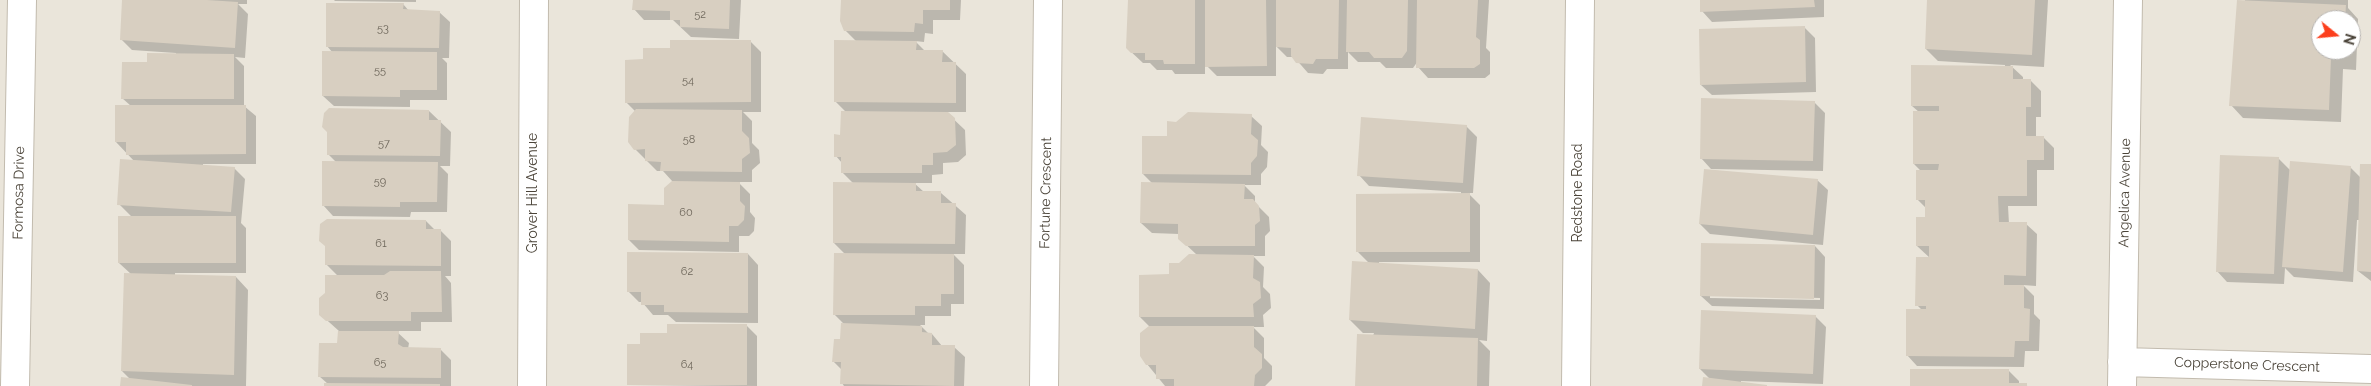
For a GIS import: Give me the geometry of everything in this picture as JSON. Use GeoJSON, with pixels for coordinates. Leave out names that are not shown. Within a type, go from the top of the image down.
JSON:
{"type":"FeatureCollection","features":[{"type":"Feature","properties":{"kind":"street","name":"Formosa Drive"},"geometry":{"type":"LineString","coordinates":[[15,386],[22,0]]}},
{"type":"Feature","properties":{"kind":"street","name":"Grover Hill Avenue"},"geometry":{"type":"LineString","coordinates":[[532,386],[534,0]]}},
{"type":"Feature","properties":{"kind":"street","name":"Fortune Crescent"},"geometry":{"type":"LineString","coordinates":[[1044,386],[1048,0]]}},
{"type":"Feature","properties":{"kind":"street","name":"Redstone Road"},"geometry":{"type":"LineString","coordinates":[[1576,386],[1580,0]]}},
{"type":"Feature","properties":{"kind":"street","name":"Angelica Avenue"},"geometry":{"type":"LineString","coordinates":[[2122,374],[2128,0]]}},
{"type":"Feature","properties":{"kind":"street","name":"Copperstone Crescent"},"geometry":{"type":"LineString","coordinates":[[2122,374],[2371,369]]}},
{"type":"Feature","properties":{"kind":"shaded area"},"geometry":{"type":"Polygon","coordinates":[[[0,0],[2371,0],[2371,386],[0,386],[0,0]]]}},
{"type":"Feature","properties":{"kind":"building"},"geometry":{"type":"Polygon","coordinates":[[[122,0],[238,2],[235,48],[120,40],[122,0]]]}},
{"type":"Feature","properties":{"kind":"building"},"geometry":{"type":"Polygon","coordinates":[[[633,0],[730,0],[729,29],[680,27],[680,20],[670,20],[670,11],[632,10],[633,0]]]}},
{"type":"Feature","properties":{"kind":"building"},"geometry":{"type":"Polygon","coordinates":[[[841,0],[950,0],[950,10],[923,10],[923,24],[915,23],[914,32],[844,31],[840,21],[841,0]]]}},
{"type":"Feature","properties":{"kind":"building"},"geometry":{"type":"Polygon","coordinates":[[[1128,0],[1195,0],[1195,64],[1164,64],[1163,60],[1145,60],[1145,53],[1131,53],[1126,48],[1128,0]]]}},
{"type":"Feature","properties":{"kind":"building"},"geometry":{"type":"Polygon","coordinates":[[[1205,0],[1266,0],[1267,66],[1205,67],[1205,0]]]}},
{"type":"Feature","properties":{"kind":"building"},"geometry":{"type":"Polygon","coordinates":[[[1276,0],[1339,0],[1338,59],[1316,59],[1313,64],[1296,63],[1291,56],[1291,48],[1276,47],[1276,0]]]}},
{"type":"Feature","properties":{"kind":"building"},"geometry":{"type":"Polygon","coordinates":[[[1347,0],[1408,0],[1407,51],[1402,58],[1374,58],[1369,52],[1346,52],[1347,0]]]}},
{"type":"Feature","properties":{"kind":"building"},"geometry":{"type":"Polygon","coordinates":[[[1417,0],[1478,0],[1476,37],[1480,40],[1480,64],[1474,68],[1416,68],[1417,0]]]}},
{"type":"Feature","properties":{"kind":"building"},"geometry":{"type":"Polygon","coordinates":[[[1700,0],[1814,0],[1815,7],[1700,12],[1700,0]]]}},
{"type":"Feature","properties":{"kind":"building"},"geometry":{"type":"Polygon","coordinates":[[[1927,0],[2035,0],[2032,55],[1925,49],[1927,0]]]}},
{"type":"Feature","properties":{"kind":"building"},"geometry":{"type":"Polygon","coordinates":[[[2237,0],[2346,5],[2346,10],[2311,10],[2311,60],[2331,60],[2329,110],[2229,106],[2237,0]]]}},
{"type":"Feature","properties":{"kind":"building"},"geometry":{"type":"Polygon","coordinates":[[[326,3],[404,3],[403,9],[440,11],[439,48],[326,47],[326,3]]]}},
{"type":"Feature","properties":{"kind":"building"},"geometry":{"type":"Polygon","coordinates":[[[1805,26],[1806,82],[1700,85],[1699,29],[1805,26]]]}},
{"type":"Feature","properties":{"kind":"building"},"geometry":{"type":"Polygon","coordinates":[[[670,40],[751,40],[751,102],[625,103],[625,60],[643,59],[643,48],[670,48],[670,40]]]}},
{"type":"Feature","properties":{"kind":"building"},"geometry":{"type":"Polygon","coordinates":[[[834,40],[917,41],[916,50],[943,50],[942,62],[956,62],[956,103],[834,102],[834,40]]]}},
{"type":"Feature","properties":{"kind":"building"},"geometry":{"type":"Polygon","coordinates":[[[322,51],[437,52],[437,90],[400,90],[400,97],[322,96],[322,51]]]}},
{"type":"Feature","properties":{"kind":"building"},"geometry":{"type":"Polygon","coordinates":[[[147,53],[234,54],[234,99],[121,99],[122,62],[147,62],[147,53]]]}},
{"type":"Feature","properties":{"kind":"building"},"geometry":{"type":"Polygon","coordinates":[[[1911,65],[2013,66],[2013,79],[2031,79],[2031,107],[2026,107],[2026,136],[2044,136],[2044,160],[2027,160],[2027,196],[1998,196],[1999,222],[2027,222],[2026,276],[2004,275],[2004,285],[2024,285],[2024,308],[2030,309],[2029,341],[2015,341],[2014,357],[1906,356],[1906,309],[1926,309],[1926,306],[1915,306],[1916,257],[1929,257],[1929,246],[1916,246],[1916,217],[1925,217],[1925,200],[1916,200],[1916,170],[1938,170],[1939,164],[1913,164],[1913,111],[1939,111],[1939,106],[1911,106],[1911,65]]]}},
{"type":"Feature","properties":{"kind":"building"},"geometry":{"type":"Polygon","coordinates":[[[1701,98],[1815,101],[1813,161],[1700,159],[1701,98]]]}},
{"type":"Feature","properties":{"kind":"building"},"geometry":{"type":"Polygon","coordinates":[[[115,105],[246,105],[246,154],[126,155],[126,142],[115,142],[115,105]]]}},
{"type":"Feature","properties":{"kind":"building"},"geometry":{"type":"Polygon","coordinates":[[[329,108],[429,110],[429,120],[441,120],[440,156],[327,155],[327,132],[322,127],[324,113],[329,108]]]}},
{"type":"Feature","properties":{"kind":"building"},"geometry":{"type":"Polygon","coordinates":[[[636,109],[742,110],[742,131],[749,138],[750,153],[742,159],[742,172],[660,171],[661,162],[645,161],[645,149],[634,150],[628,142],[629,117],[636,109]]]}},
{"type":"Feature","properties":{"kind":"building"},"geometry":{"type":"Polygon","coordinates":[[[841,111],[948,112],[955,118],[956,145],[947,152],[933,153],[933,165],[922,165],[922,173],[841,173],[841,157],[834,157],[834,134],[840,135],[841,111]]]}},
{"type":"Feature","properties":{"kind":"building"},"geometry":{"type":"Polygon","coordinates":[[[1188,112],[1252,114],[1251,134],[1258,140],[1257,156],[1251,163],[1251,175],[1142,174],[1142,136],[1167,136],[1167,121],[1176,122],[1188,112]]]}},
{"type":"Feature","properties":{"kind":"building"},"geometry":{"type":"Polygon","coordinates":[[[1361,117],[1467,125],[1463,183],[1357,176],[1361,117]]]}},
{"type":"Feature","properties":{"kind":"building"},"geometry":{"type":"Polygon","coordinates":[[[2220,155],[2279,157],[2274,274],[2216,272],[2220,155]]]}},
{"type":"Feature","properties":{"kind":"building"},"geometry":{"type":"Polygon","coordinates":[[[120,159],[235,167],[231,212],[117,205],[120,159]]]}},
{"type":"Feature","properties":{"kind":"building"},"geometry":{"type":"Polygon","coordinates":[[[322,161],[438,162],[437,202],[400,202],[400,207],[322,206],[322,161]]]}},
{"type":"Feature","properties":{"kind":"building"},"geometry":{"type":"Polygon","coordinates":[[[2290,161],[2351,166],[2343,272],[2282,267],[2290,161]]]}},
{"type":"Feature","properties":{"kind":"building"},"geometry":{"type":"Polygon","coordinates":[[[2360,164],[2371,164],[2371,272],[2357,271],[2360,164]]]}},
{"type":"Feature","properties":{"kind":"building"},"geometry":{"type":"Polygon","coordinates":[[[1704,169],[1818,179],[1813,235],[1699,224],[1704,169]]]}},
{"type":"Feature","properties":{"kind":"building"},"geometry":{"type":"Polygon","coordinates":[[[672,181],[740,182],[740,201],[745,206],[744,220],[738,226],[729,226],[729,242],[628,240],[628,204],[664,205],[664,188],[672,181]]]}},
{"type":"Feature","properties":{"kind":"building"},"geometry":{"type":"Polygon","coordinates":[[[833,182],[916,183],[916,191],[941,191],[941,203],[956,203],[955,244],[833,243],[833,182]]]}},
{"type":"Feature","properties":{"kind":"building"},"geometry":{"type":"Polygon","coordinates":[[[1141,182],[1245,184],[1244,199],[1253,199],[1259,206],[1260,221],[1255,225],[1255,246],[1186,246],[1178,239],[1178,224],[1140,223],[1141,182]]]}},
{"type":"Feature","properties":{"kind":"building"},"geometry":{"type":"Polygon","coordinates":[[[1470,193],[1470,252],[1356,252],[1356,194],[1470,193]]]}},
{"type":"Feature","properties":{"kind":"building"},"geometry":{"type":"Polygon","coordinates":[[[118,216],[236,216],[236,263],[118,263],[118,216]]]}},
{"type":"Feature","properties":{"kind":"building"},"geometry":{"type":"Polygon","coordinates":[[[327,219],[426,220],[426,229],[441,229],[441,266],[325,265],[325,246],[319,241],[320,224],[327,219]]]}},
{"type":"Feature","properties":{"kind":"building"},"geometry":{"type":"Polygon","coordinates":[[[1701,243],[1815,245],[1814,299],[1700,296],[1701,243]]]}},
{"type":"Feature","properties":{"kind":"building"},"geometry":{"type":"Polygon","coordinates":[[[627,252],[748,253],[748,313],[664,312],[664,305],[641,305],[641,292],[627,292],[627,252]]]}},
{"type":"Feature","properties":{"kind":"building"},"geometry":{"type":"Polygon","coordinates":[[[834,253],[954,254],[954,294],[941,294],[941,306],[915,306],[915,315],[833,315],[834,253]]]}},
{"type":"Feature","properties":{"kind":"building"},"geometry":{"type":"Polygon","coordinates":[[[1189,254],[1254,255],[1253,278],[1260,282],[1261,298],[1253,304],[1254,317],[1139,317],[1139,275],[1169,274],[1169,263],[1179,263],[1189,254]]]}},
{"type":"Feature","properties":{"kind":"building"},"geometry":{"type":"Polygon","coordinates":[[[1352,261],[1478,269],[1475,329],[1349,320],[1352,261]]]}},
{"type":"Feature","properties":{"kind":"building"},"geometry":{"type":"Polygon","coordinates":[[[390,271],[441,271],[442,312],[411,312],[411,321],[326,321],[319,315],[319,298],[325,293],[325,275],[384,275],[390,271]]]}},
{"type":"Feature","properties":{"kind":"building"},"geometry":{"type":"Polygon","coordinates":[[[124,273],[236,276],[234,375],[121,371],[124,273]]]}},
{"type":"Feature","properties":{"kind":"building"},"geometry":{"type":"Polygon","coordinates":[[[1701,310],[1816,315],[1813,374],[1699,369],[1701,310]]]}},
{"type":"Feature","properties":{"kind":"building"},"geometry":{"type":"Polygon","coordinates":[[[841,323],[922,326],[922,332],[932,333],[932,345],[955,345],[954,386],[840,384],[841,362],[832,362],[834,339],[840,339],[841,323]]]}},
{"type":"Feature","properties":{"kind":"building"},"geometry":{"type":"Polygon","coordinates":[[[667,324],[747,324],[747,385],[627,385],[627,344],[640,344],[640,333],[667,333],[667,324]]]}},
{"type":"Feature","properties":{"kind":"building"},"geometry":{"type":"Polygon","coordinates":[[[1149,326],[1254,326],[1254,347],[1262,354],[1262,368],[1255,375],[1254,386],[1174,386],[1174,379],[1156,379],[1156,365],[1146,365],[1140,356],[1140,333],[1149,326]]]}},
{"type":"Feature","properties":{"kind":"building"},"geometry":{"type":"Polygon","coordinates":[[[338,331],[399,331],[398,344],[403,347],[441,348],[441,378],[318,377],[319,343],[337,343],[338,331]]]}},
{"type":"Feature","properties":{"kind":"building"},"geometry":{"type":"Polygon","coordinates":[[[1357,334],[1478,338],[1477,386],[1355,386],[1357,334]]]}},
{"type":"Feature","properties":{"kind":"building"},"geometry":{"type":"Polygon","coordinates":[[[1910,369],[2009,369],[2009,383],[2027,383],[2027,386],[1910,386],[1910,369]]]}},
{"type":"Feature","properties":{"kind":"building"},"geometry":{"type":"Polygon","coordinates":[[[121,377],[192,385],[192,386],[120,386],[121,377]]]}},
{"type":"Feature","properties":{"kind":"building"},"geometry":{"type":"Polygon","coordinates":[[[1703,377],[1767,385],[1767,386],[1702,386],[1703,377]]]}},
{"type":"Feature","properties":{"kind":"building"},"geometry":{"type":"Polygon","coordinates":[[[324,383],[440,384],[440,386],[324,386],[324,383]]]}}]}
